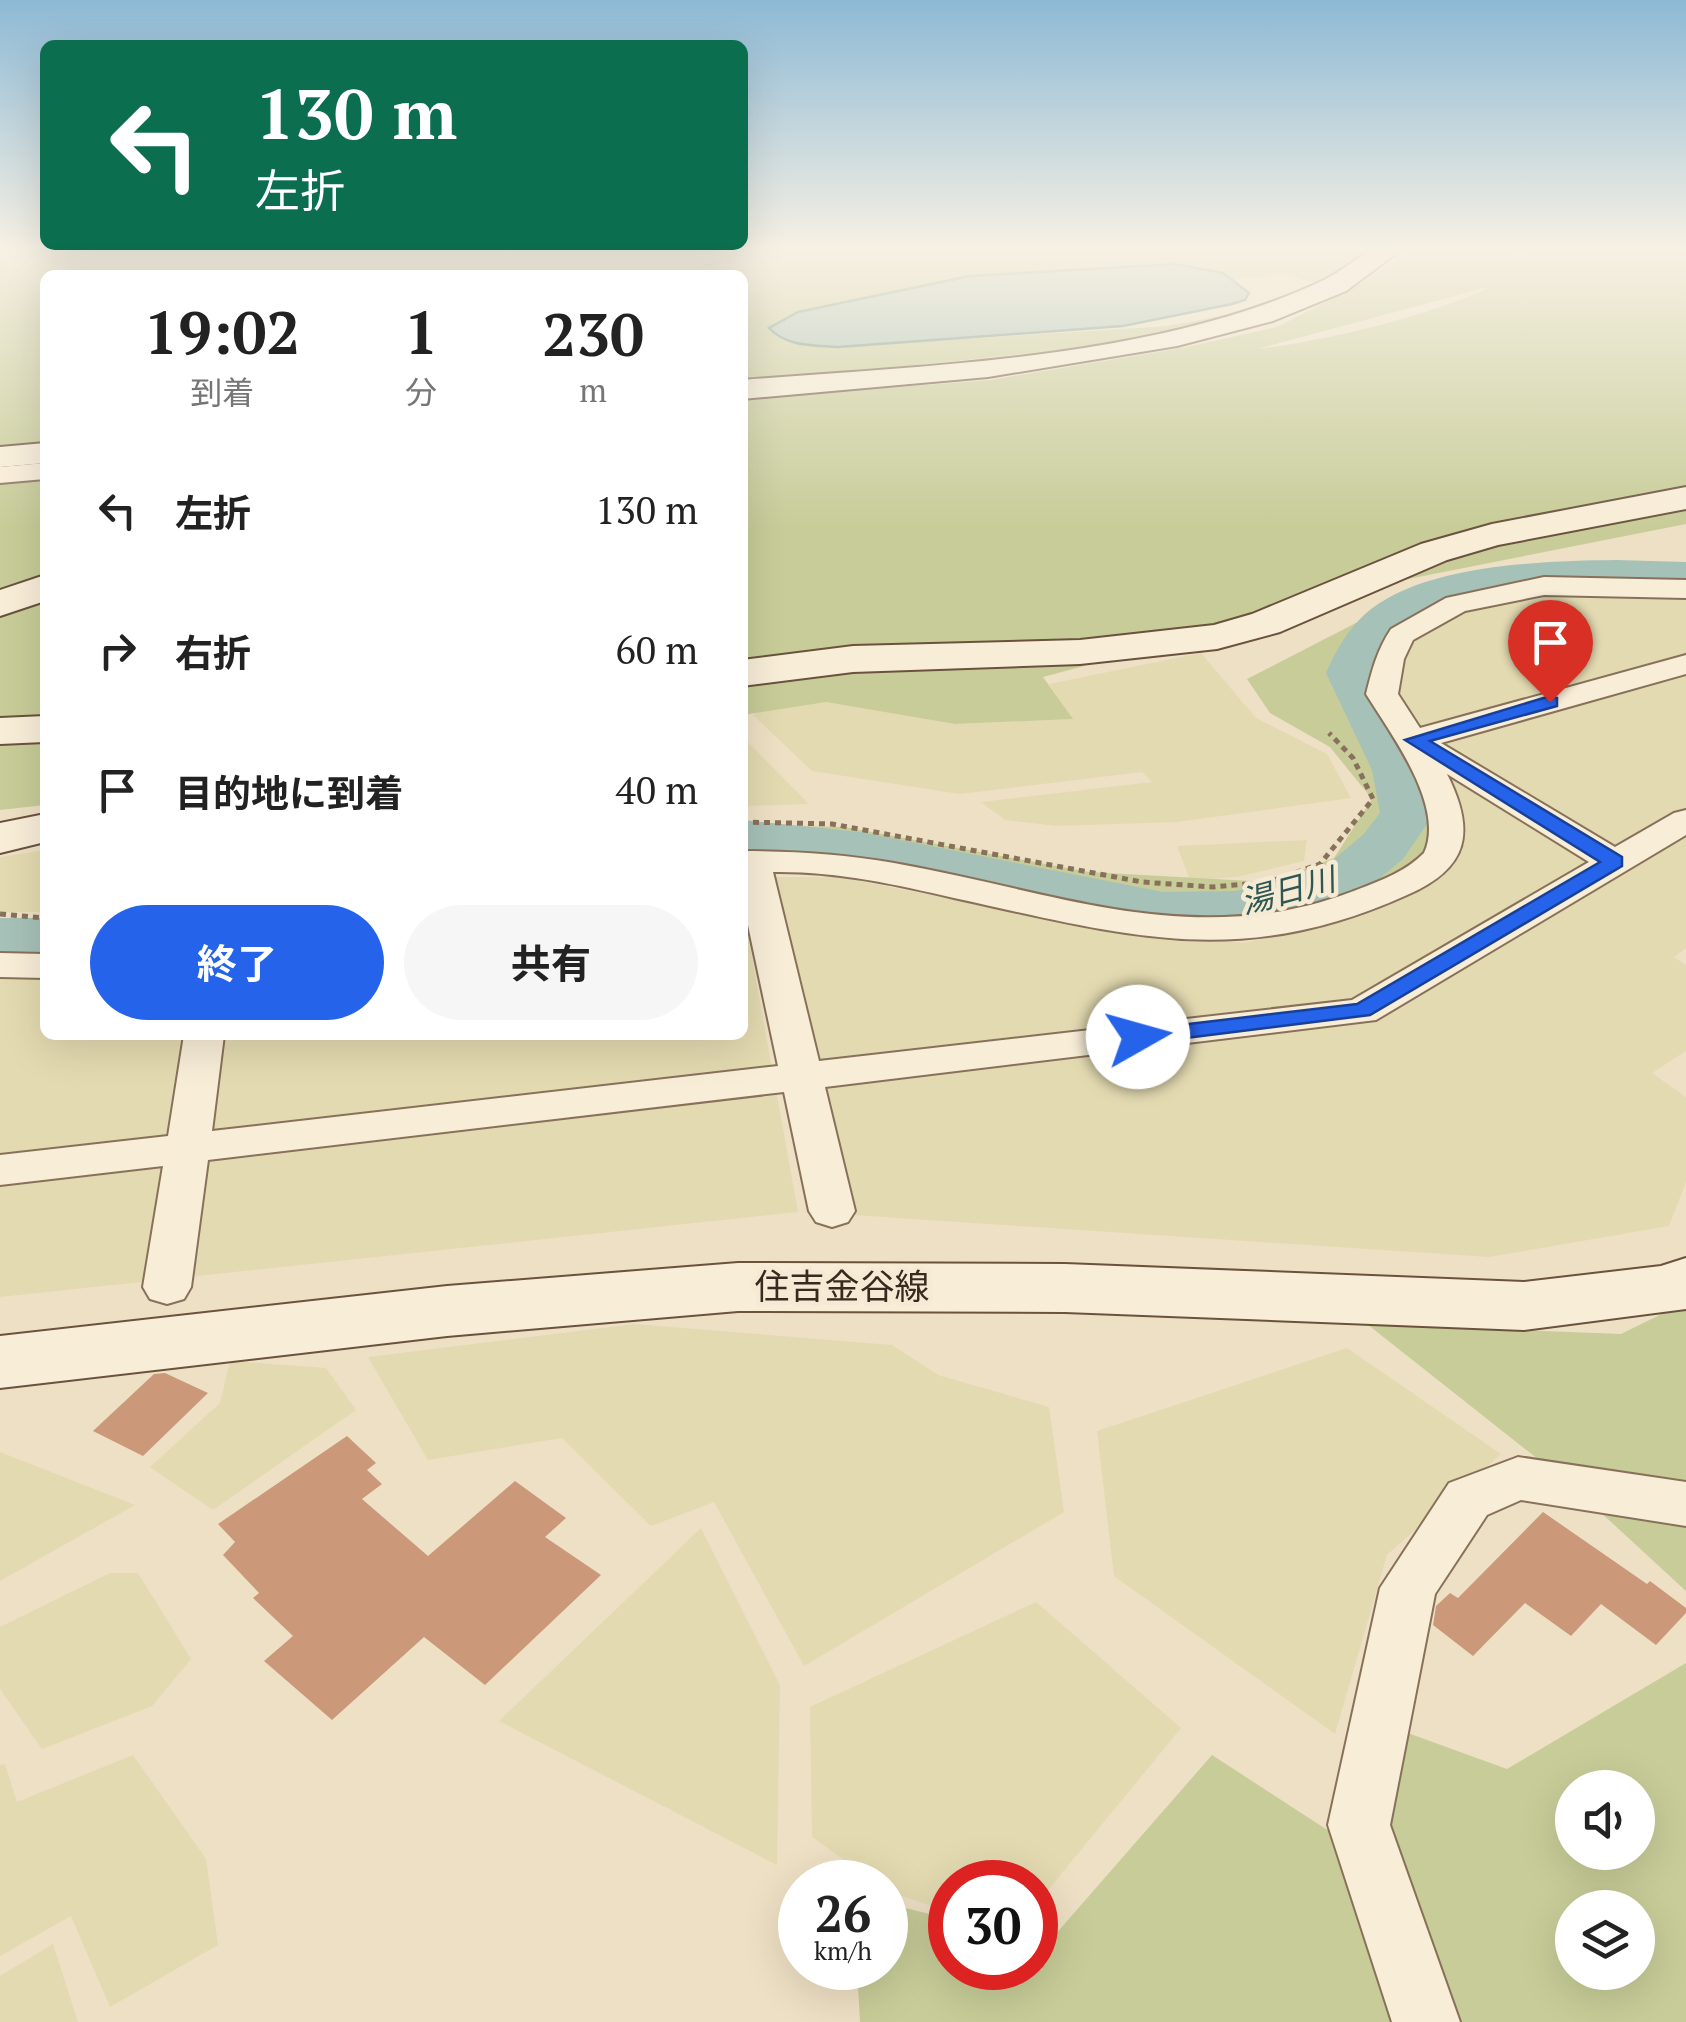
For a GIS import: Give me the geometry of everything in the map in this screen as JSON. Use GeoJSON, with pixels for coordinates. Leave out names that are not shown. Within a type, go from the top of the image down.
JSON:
{"type":"FeatureCollection","features":[{"type":"Feature","properties":{"kind":"main road"},"geometry":{"type":"LineString","coordinates":[[748,389],[1024,362],[1151,341]]}},
{"type":"Feature","properties":{"kind":"main road"},"geometry":{"type":"LineString","coordinates":[[0,458],[40,454]]}},
{"type":"Feature","properties":{"kind":"main road"},"geometry":{"type":"LineString","coordinates":[[748,672],[853,659],[1080,652],[1217,637],[1266,623],[1434,552],[1492,535],[1686,498]]}},
{"type":"Feature","properties":{"kind":"main road"},"geometry":{"type":"LineString","coordinates":[[0,604],[40,590]]}},
{"type":"Feature","properties":{"kind":"main road"},"geometry":{"type":"LineString","coordinates":[[0,731],[40,730]]}},
{"type":"Feature","properties":{"kind":"main road"},"geometry":{"type":"LineString","coordinates":[[0,808],[40,802]]}},
{"type":"Feature","properties":{"kind":"main road"},"geometry":{"type":"LineString","coordinates":[[0,838],[40,829]]}},
{"type":"Feature","properties":{"kind":"main road","name":"住吉金谷線"},"geometry":{"type":"LineString","coordinates":[[0,1362],[447,1311],[738,1286],[1065,1288],[1524,1306],[1672,1289],[1686,1282]]}},
{"type":"Feature","properties":{"kind":"street"},"geometry":{"type":"LineString","coordinates":[[0,475],[40,471]]}},
{"type":"Feature","properties":{"kind":"street"},"geometry":{"type":"LineString","coordinates":[[748,849],[1184,933],[1267,929],[1348,911],[1424,874],[1446,846],[1446,824],[1414,740],[1382,694],[1388,659],[1401,635],[1456,604],[1544,586],[1686,589]]}},
{"type":"Feature","properties":{"kind":"street"},"geometry":{"type":"LineString","coordinates":[[1414,740],[1686,664]]}},
{"type":"Feature","properties":{"kind":"street"},"geometry":{"type":"LineString","coordinates":[[1414,740],[1614,862]]}},
{"type":"Feature","properties":{"kind":"street"},"geometry":{"type":"LineString","coordinates":[[0,1170],[1362,1010],[1686,820]]}},
{"type":"Feature","properties":{"kind":"street"},"geometry":{"type":"LineString","coordinates":[[748,857],[832,1211]]}},
{"type":"Feature","properties":{"kind":"street"},"geometry":{"type":"LineString","coordinates":[[0,965],[40,966]]}},
{"type":"Feature","properties":{"kind":"street"},"geometry":{"type":"LineString","coordinates":[[167,1288],[203,1040]]}},
{"type":"Feature","properties":{"kind":"street"},"geometry":{"type":"LineString","coordinates":[[1426,2022],[1359,1824],[1408,1588],[1468,1498],[1518,1478],[1686,1504]]}},
{"type":"Feature","properties":{"kind":"path"},"geometry":{"type":"LineString","coordinates":[[748,848],[832,824],[1142,882],[1212,887],[1269,882],[1320,864],[1373,799],[1352,758],[1329,734]]}},
{"type":"Feature","properties":{"kind":"path"},"geometry":{"type":"LineString","coordinates":[[0,914],[40,918]]}},
{"type":"Feature","properties":{"kind":"shaded area"},"geometry":{"type":"Polygon","coordinates":[[[1530,593],[1686,595],[1686,948],[1674,957],[1686,965],[1686,1051],[1652,1073],[1686,1097],[1686,1182],[1669,1226],[1489,1257],[852,1215],[773,877],[839,877],[1084,925],[1244,943],[1345,920],[1399,900],[1461,849],[1430,755],[1394,701],[1394,684],[1417,629],[1457,608],[1530,593]]]}},
{"type":"Feature","properties":{"kind":"shaded area"},"geometry":{"type":"Polygon","coordinates":[[[1201,653],[1256,718],[1327,754],[1351,798],[1177,822],[1057,826],[1005,820],[981,802],[1152,782],[1142,772],[960,794],[812,771],[753,715],[778,705],[826,702],[955,724],[1072,719],[1049,684],[1201,653]]]}},
{"type":"Feature","properties":{"kind":"shaded area"},"geometry":{"type":"Polygon","coordinates":[[[748,742],[809,804],[748,806],[748,742]]]}},
{"type":"Feature","properties":{"kind":"shaded area"},"geometry":{"type":"Polygon","coordinates":[[[1307,840],[1304,861],[1237,877],[1190,880],[1177,846],[1307,840]]]}},
{"type":"Feature","properties":{"kind":"shaded area"},"geometry":{"type":"Polygon","coordinates":[[[40,851],[40,912],[0,912],[0,857],[40,851]]]}},
{"type":"Feature","properties":{"kind":"shaded area"},"geometry":{"type":"Polygon","coordinates":[[[748,936],[798,1212],[0,1297],[0,976],[40,975],[40,1040],[748,1040],[748,936]]]}},
{"type":"Feature","properties":{"kind":"shaded area"},"geometry":{"type":"Polygon","coordinates":[[[634,1324],[892,1345],[938,1375],[1049,1407],[1064,1512],[804,1666],[714,1502],[651,1526],[562,1438],[428,1460],[368,1357],[634,1324]]]}},
{"type":"Feature","properties":{"kind":"shaded area"},"geometry":{"type":"Polygon","coordinates":[[[1347,1348],[1501,1454],[1387,1555],[1335,1734],[1114,1576],[1097,1431],[1347,1348]]]}},
{"type":"Feature","properties":{"kind":"shaded area"},"geometry":{"type":"Polygon","coordinates":[[[230,1361],[326,1368],[356,1410],[213,1510],[150,1467],[220,1403],[230,1361]]]}},
{"type":"Feature","properties":{"kind":"shaded area"},"geometry":{"type":"Polygon","coordinates":[[[0,1452],[135,1505],[0,1581],[0,1452]]]}},
{"type":"Feature","properties":{"kind":"shaded area"},"geometry":{"type":"Polygon","coordinates":[[[701,1528],[780,1685],[777,1865],[499,1721],[701,1528]]]}},
{"type":"Feature","properties":{"kind":"shaded area"},"geometry":{"type":"Polygon","coordinates":[[[110,1573],[138,1573],[191,1659],[152,1706],[42,1749],[0,1689],[0,1627],[110,1573]]]}},
{"type":"Feature","properties":{"kind":"shaded area"},"geometry":{"type":"Polygon","coordinates":[[[1036,1602],[1181,1728],[1058,1878],[1058,1860],[928,1860],[928,1905],[908,1898],[908,1860],[844,1860],[812,1837],[810,1707],[1036,1602]]]}},
{"type":"Feature","properties":{"kind":"shaded area"},"geometry":{"type":"Polygon","coordinates":[[[133,1755],[206,1859],[218,1945],[110,2007],[71,1916],[0,1956],[0,1765],[5,1764],[17,1802],[133,1755]]]}},
{"type":"Feature","properties":{"kind":"shaded area"},"geometry":{"type":"Polygon","coordinates":[[[53,1944],[78,2022],[0,2022],[0,1976],[53,1944]]]}},
{"type":"Feature","properties":{"kind":"green space"},"geometry":{"type":"Polygon","coordinates":[[[0,341],[40,341],[40,445],[0,449],[0,341]]]}},
{"type":"Feature","properties":{"kind":"green space"},"geometry":{"type":"Polygon","coordinates":[[[748,341],[848,341],[838,347],[926,341],[1115,341],[748,383],[748,341]]]}},
{"type":"Feature","properties":{"kind":"green space"},"geometry":{"type":"Polygon","coordinates":[[[1212,341],[1285,341],[1257,349],[1305,341],[1686,341],[1686,524],[1408,579],[1043,677],[1073,719],[955,724],[826,702],[748,714],[748,399],[990,380],[1212,341]]]}},
{"type":"Feature","properties":{"kind":"green space"},"geometry":{"type":"Polygon","coordinates":[[[40,478],[40,806],[0,810],[0,483],[40,478]]]}},
{"type":"Feature","properties":{"kind":"green space"},"geometry":{"type":"Polygon","coordinates":[[[1686,565],[1686,587],[1540,583],[1449,602],[1384,639],[1371,686],[1435,831],[1414,871],[1240,930],[748,855],[748,825],[845,827],[1089,872],[1269,882],[1334,858],[1372,799],[1330,747],[1270,713],[1247,679],[1414,593],[1547,566],[1686,565]]]}},
{"type":"Feature","properties":{"kind":"green space"},"geometry":{"type":"Polygon","coordinates":[[[40,918],[40,955],[0,955],[0,919],[40,918]]]}},
{"type":"Feature","properties":{"kind":"green space"},"geometry":{"type":"Polygon","coordinates":[[[1686,1302],[1686,1591],[1572,1486],[1367,1324],[1621,1334],[1686,1302]]]}},
{"type":"Feature","properties":{"kind":"green space"},"geometry":{"type":"Polygon","coordinates":[[[1686,1663],[1686,2022],[860,2022],[858,1990],[908,1990],[908,1909],[928,1914],[928,1990],[1058,1990],[1058,1931],[1212,1755],[1346,1842],[1394,1728],[1507,1769],[1686,1663]]]}},
{"type":"Feature","properties":{"kind":"water"},"geometry":{"type":"Polygon","coordinates":[[[791,341],[915,341],[838,347],[791,341]]]}},
{"type":"Feature","properties":{"kind":"building"},"geometry":{"type":"Polygon","coordinates":[[[165,1373],[208,1393],[143,1456],[93,1431],[154,1374],[165,1373]]]}},
{"type":"Feature","properties":{"kind":"building"},"geometry":{"type":"Polygon","coordinates":[[[347,1436],[376,1463],[367,1470],[382,1484],[362,1499],[428,1556],[515,1481],[566,1518],[545,1537],[601,1575],[485,1685],[424,1637],[332,1720],[264,1661],[293,1636],[253,1598],[259,1593],[223,1555],[235,1542],[218,1524],[347,1436]]]}},
{"type":"Feature","properties":{"kind":"building"},"geometry":{"type":"Polygon","coordinates":[[[1543,1512],[1647,1584],[1650,1581],[1686,1608],[1686,1613],[1656,1645],[1601,1604],[1571,1636],[1525,1603],[1473,1656],[1433,1625],[1436,1606],[1450,1593],[1458,1598],[1543,1512]]]}},
{"type":"Feature","properties":{"kind":"waterway","name":"湯日川"},"geometry":{"type":"LineString","coordinates":[[748,837],[860,849],[1163,909],[1237,908],[1343,880],[1383,847],[1407,814],[1398,770],[1350,673],[1362,647],[1380,625],[1425,599],[1497,581],[1577,574],[1686,575]]}},
{"type":"Feature","properties":{"kind":"waterway","name":"湯日川"},"geometry":{"type":"LineString","coordinates":[[0,936],[40,936]]}},
{"type":"Feature","properties":{"kind":"route"},"geometry":{"type":"LineString","coordinates":[[1138,1037],[1362,1010],[1614,862],[1414,740],[1550,702]]}}]}
